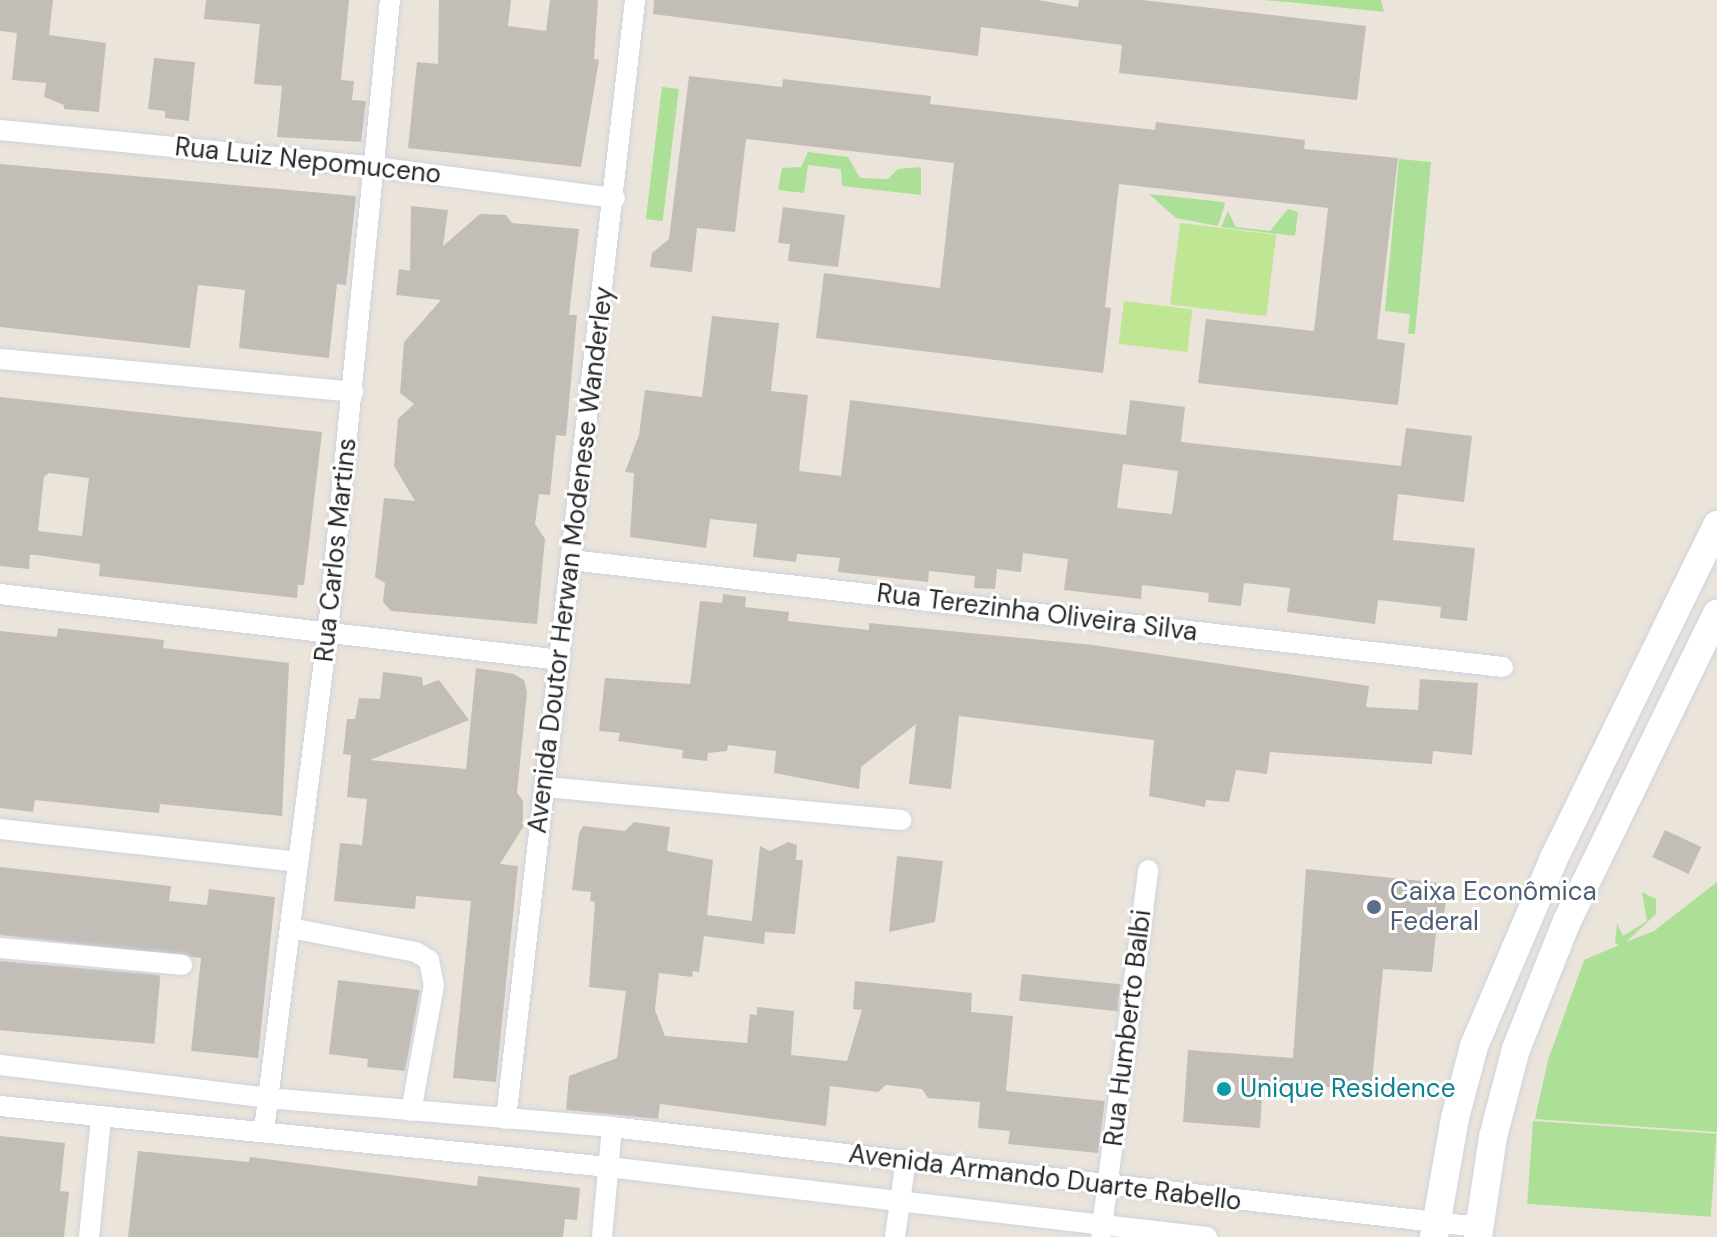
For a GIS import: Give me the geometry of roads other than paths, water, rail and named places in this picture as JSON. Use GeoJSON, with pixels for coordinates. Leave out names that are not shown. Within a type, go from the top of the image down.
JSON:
{"type":"FeatureCollection","features":[{"type":"Feature","properties":{"kind":"main road"},"geometry":{"type":"LineString","coordinates":[[1435,1230],[1474,1046],[1554,858],[1717,525]]}},
{"type":"Feature","properties":{"kind":"main road"},"geometry":{"type":"LineString","coordinates":[[1478,1232],[1493,1137],[1516,1049],[1573,907],[1717,614]]}},
{"type":"Feature","properties":{"kind":"street","name":"Rua Carlos Martins"},"geometry":{"type":"LineString","coordinates":[[264,1130],[328,630],[390,0]]}},
{"type":"Feature","properties":{"kind":"street","name":"Avenida Doutor Herwan Modenese Wanderley"},"geometry":{"type":"LineString","coordinates":[[506,1119],[615,198],[635,0]]}},
{"type":"Feature","properties":{"kind":"street","name":"Rua Luiz Nepomuceno"},"geometry":{"type":"LineString","coordinates":[[0,130],[375,167],[615,198]]}},
{"type":"Feature","properties":{"kind":"street"},"geometry":{"type":"LineString","coordinates":[[0,359],[353,392]]}},
{"type":"Feature","properties":{"kind":"street","name":"Rua Terezinha Oliveira Silva"},"geometry":{"type":"LineString","coordinates":[[571,560],[1503,667]]}},
{"type":"Feature","properties":{"kind":"street"},"geometry":{"type":"LineString","coordinates":[[0,594],[328,630],[560,660]]}},
{"type":"Feature","properties":{"kind":"street"},"geometry":{"type":"LineString","coordinates":[[545,787],[901,820]]}},
{"type":"Feature","properties":{"kind":"street"},"geometry":{"type":"LineString","coordinates":[[0,829],[298,862]]}},
{"type":"Feature","properties":{"kind":"street","name":"Rua Humberto Balbi"},"geometry":{"type":"LineString","coordinates":[[1101,1230],[1148,870]]}},
{"type":"Feature","properties":{"kind":"street"},"geometry":{"type":"LineString","coordinates":[[290,928],[416,952],[429,960],[434,985],[411,1111]]}},
{"type":"Feature","properties":{"kind":"street"},"geometry":{"type":"LineString","coordinates":[[0,948],[182,965]]}},
{"type":"Feature","properties":{"kind":"street","name":"Avenida Armando Duarte Rabello"},"geometry":{"type":"LineString","coordinates":[[0,1065],[268,1098],[612,1127],[906,1160],[1435,1230],[1478,1232]]}},
{"type":"Feature","properties":{"kind":"street","name":"Avenida Armando Duarte Rabello"},"geometry":{"type":"LineString","coordinates":[[0,1106],[101,1118],[264,1130],[608,1167],[1101,1230],[1207,1237]]}},
{"type":"Feature","properties":{"kind":"street"},"geometry":{"type":"LineString","coordinates":[[89,1237],[101,1118]]}},
{"type":"Feature","properties":{"kind":"street"},"geometry":{"type":"LineString","coordinates":[[602,1237],[612,1127]]}},
{"type":"Feature","properties":{"kind":"street"},"geometry":{"type":"LineString","coordinates":[[895,1237],[906,1160]]}},
{"type":"Feature","properties":{"kind":"place","name":"Caixa Econômica Federal"},"geometry":{"type":"Point","coordinates":[1374,907]}},
{"type":"Feature","properties":{"kind":"place","name":"Unique Residence"},"geometry":{"type":"Point","coordinates":[1224,1089]}}]}
